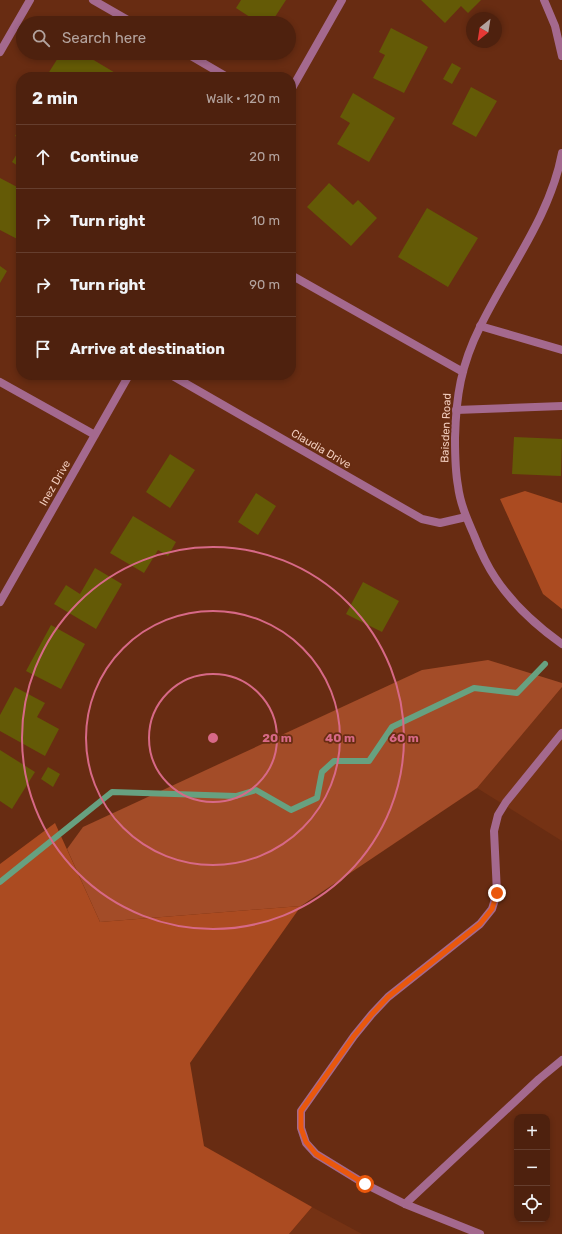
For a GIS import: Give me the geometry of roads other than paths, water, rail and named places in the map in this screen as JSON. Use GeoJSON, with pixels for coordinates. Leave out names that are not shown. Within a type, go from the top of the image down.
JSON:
{"type":"FeatureCollection","features":[{"type":"Feature","properties":{"kind":"street"},"geometry":{"type":"LineString","coordinates":[[21,16],[30,0]]}},
{"type":"Feature","properties":{"kind":"street"},"geometry":{"type":"LineString","coordinates":[[93,0],[121,16]]}},
{"type":"Feature","properties":{"kind":"street"},"geometry":{"type":"LineString","coordinates":[[296,81],[342,0]]}},
{"type":"Feature","properties":{"kind":"street"},"geometry":{"type":"LineString","coordinates":[[544,0],[555,26],[562,56]]}},
{"type":"Feature","properties":{"kind":"street"},"geometry":{"type":"LineString","coordinates":[[0,52],[16,24]]}},
{"type":"Feature","properties":{"kind":"street"},"geometry":{"type":"LineString","coordinates":[[198,60],[219,72]]}},
{"type":"Feature","properties":{"kind":"street","name":"Baisden Road"},"geometry":{"type":"LineString","coordinates":[[562,153],[559,169],[542,215],[480,326],[469,352],[458,391],[456,410],[455,464],[458,487],[466,517],[485,561],[504,590],[525,614],[562,644]]}},
{"type":"Feature","properties":{"kind":"street"},"geometry":{"type":"LineString","coordinates":[[296,278],[463,372]]}},
{"type":"Feature","properties":{"kind":"street"},"geometry":{"type":"LineString","coordinates":[[480,326],[562,350]]}},
{"type":"Feature","properties":{"kind":"street","name":"Inez Drive"},"geometry":{"type":"LineString","coordinates":[[0,602],[126,380]]}},
{"type":"Feature","properties":{"kind":"street","name":"Claudia Drive"},"geometry":{"type":"LineString","coordinates":[[180,380],[422,519],[440,522],[466,517]]}},
{"type":"Feature","properties":{"kind":"street"},"geometry":{"type":"LineString","coordinates":[[0,382],[95,435]]}},
{"type":"Feature","properties":{"kind":"street"},"geometry":{"type":"LineString","coordinates":[[456,410],[562,406]]}},
{"type":"Feature","properties":{"kind":"street"},"geometry":{"type":"LineString","coordinates":[[480,1234],[405,1204],[365,1184],[316,1154],[306,1142],[301,1128],[301,1111],[354,1036],[388,997],[480,924],[492,909],[497,893],[494,831],[498,815],[506,802],[562,733]]}},
{"type":"Feature","properties":{"kind":"street"},"geometry":{"type":"LineString","coordinates":[[405,1204],[539,1079],[562,1060]]}},
{"type":"Feature","properties":{"kind":"waterway"},"geometry":{"type":"LineString","coordinates":[[0,882],[112,792],[236,796],[256,790],[291,810],[317,798],[322,772],[334,761],[369,761],[392,727],[474,688],[517,693],[545,664]]}}]}
